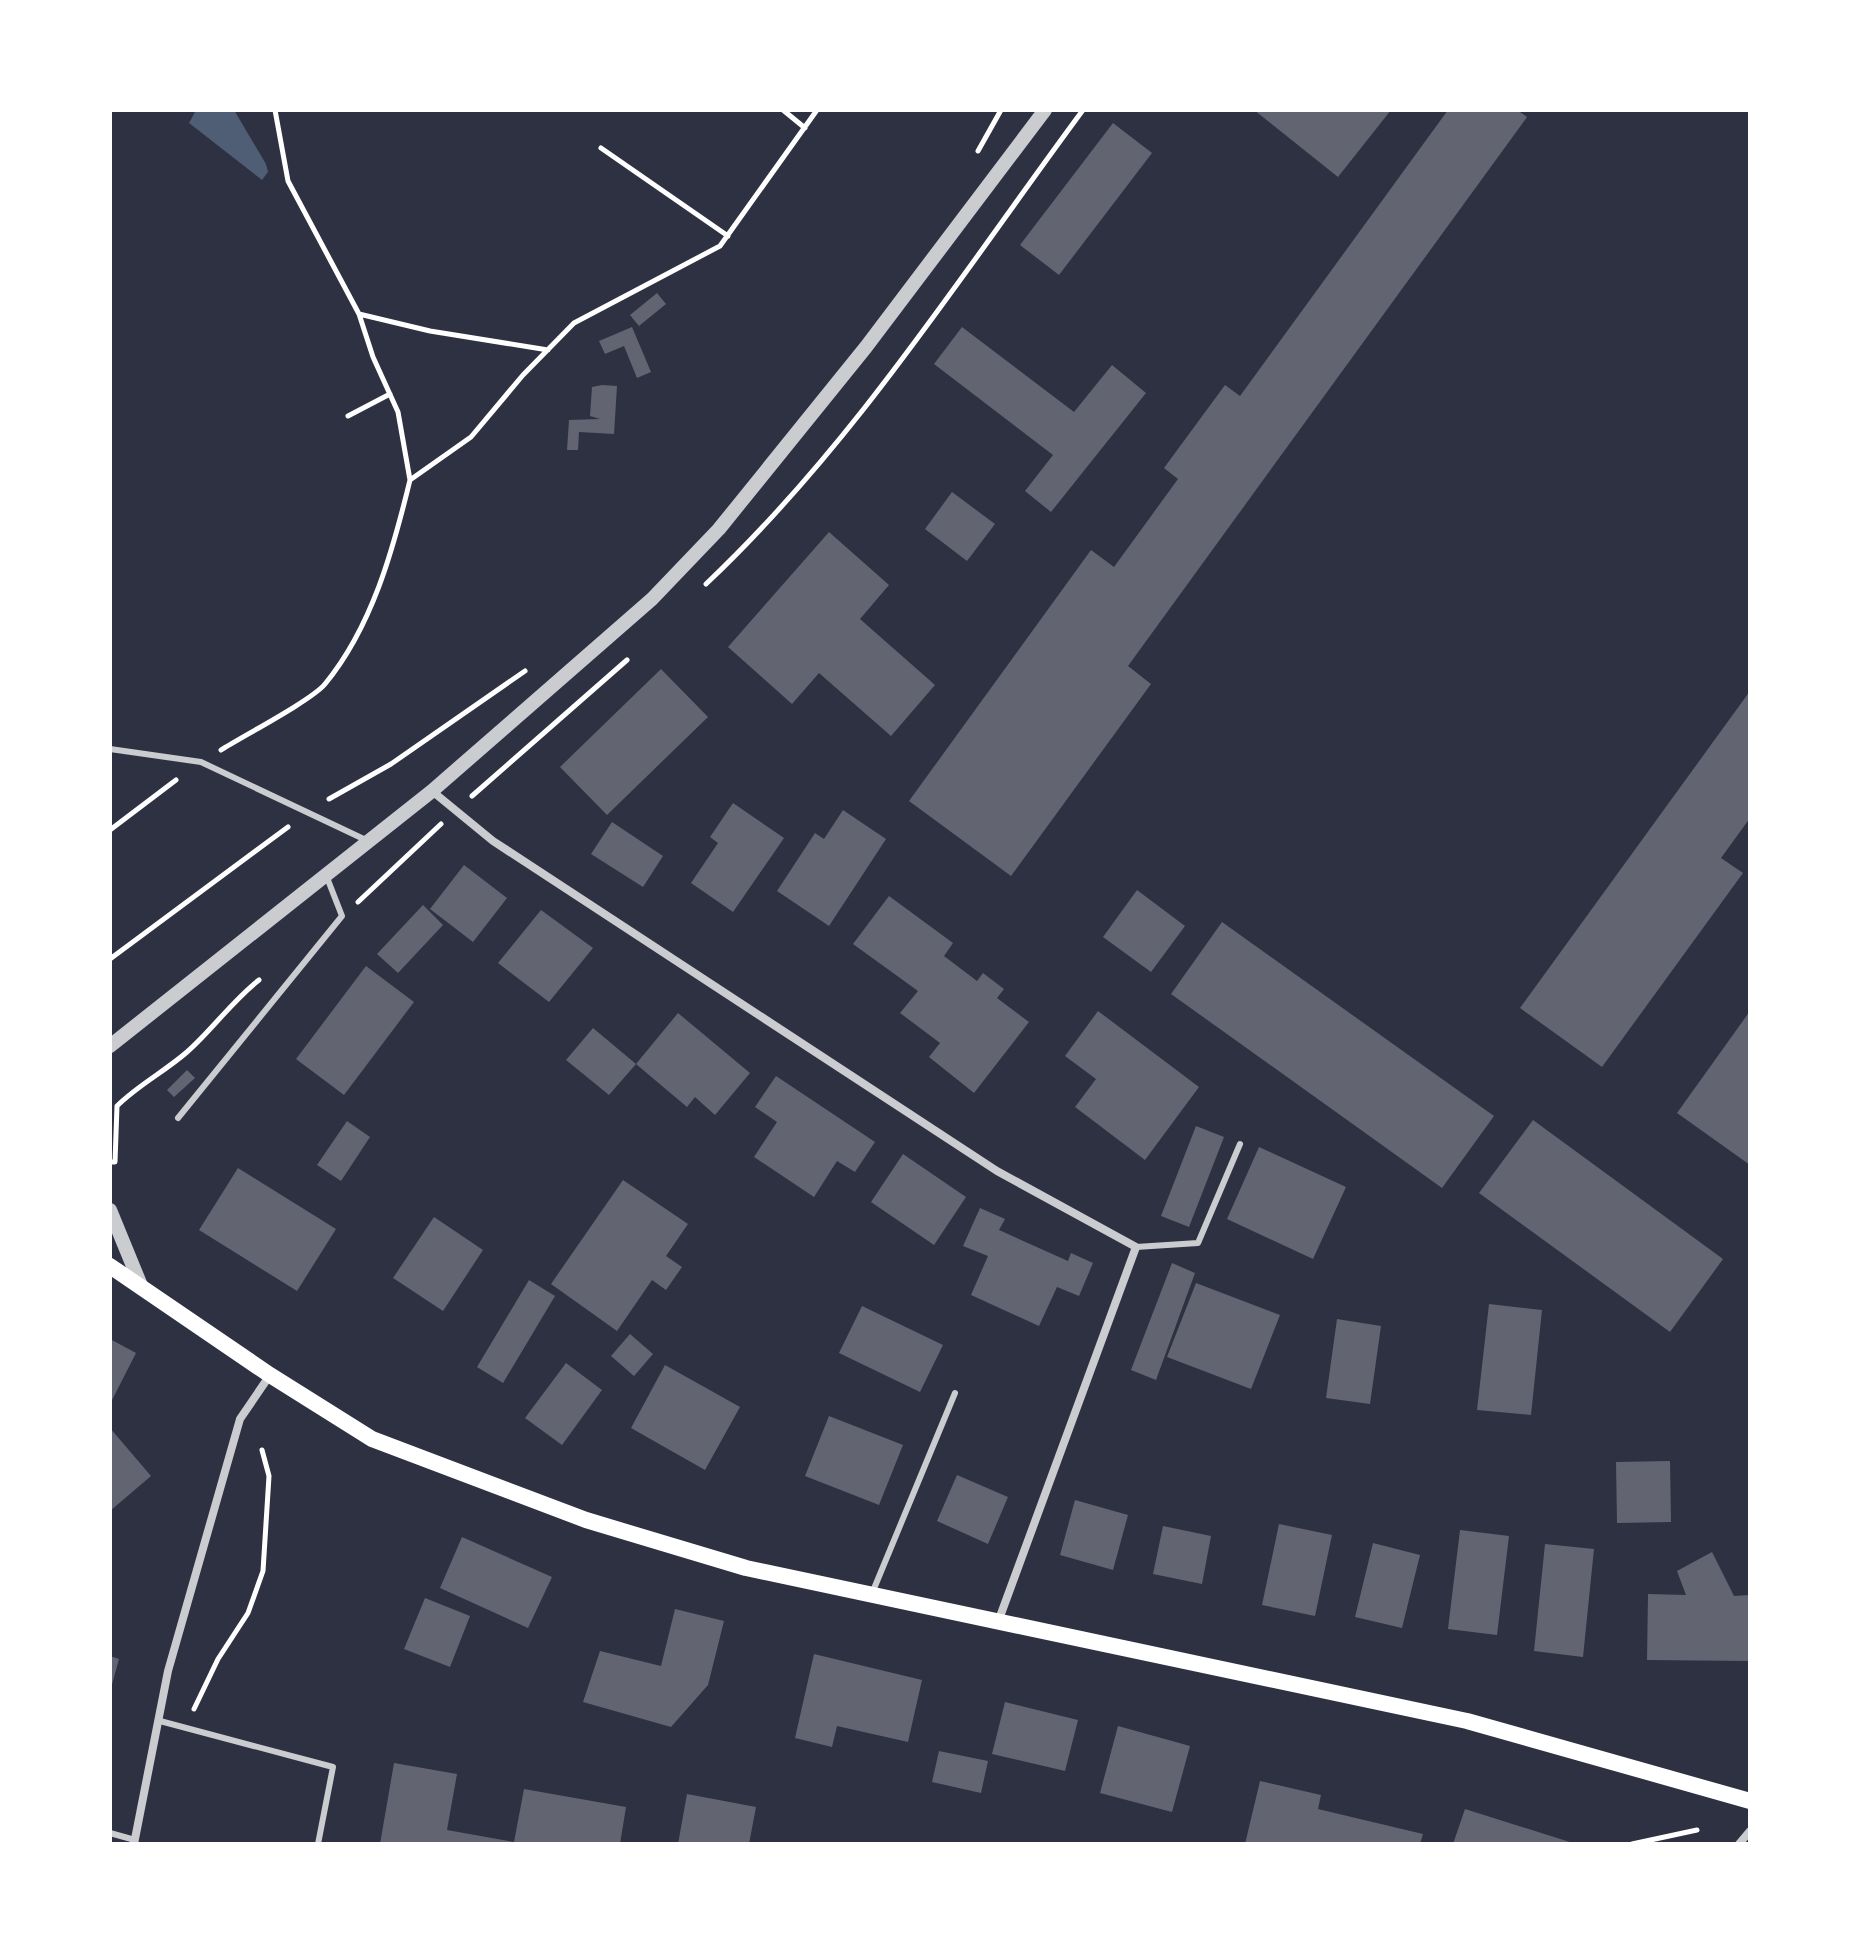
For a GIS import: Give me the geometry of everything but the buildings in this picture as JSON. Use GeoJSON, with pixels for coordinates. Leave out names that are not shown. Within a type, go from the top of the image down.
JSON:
{"type":"FeatureCollection","features":[{"type":"Feature","properties":{"kind":"main road"},"geometry":{"type":"LineString","coordinates":[[110,1266],[270,1375],[372,1439],[586,1520],[746,1568],[1467,1721],[1750,1801]]}},
{"type":"Feature","properties":{"kind":"street"},"geometry":{"type":"LineString","coordinates":[[110,1046],[432,791],[652,599],[719,529],[866,347],[1045,110]]}},
{"type":"Feature","properties":{"kind":"street"},"geometry":{"type":"LineString","coordinates":[[432,791],[493,841],[984,1162],[1136,1247],[998,1623]]}},
{"type":"Feature","properties":{"kind":"street"},"geometry":{"type":"LineString","coordinates":[[110,1210],[142,1288]]}},
{"type":"Feature","properties":{"kind":"street"},"geometry":{"type":"LineString","coordinates":[[135,1842],[168,1671],[240,1419],[270,1375]]}},
{"type":"Feature","properties":{"kind":"street"},"geometry":{"type":"LineString","coordinates":[[1739,1844],[1750,1831]]}},
{"type":"Feature","properties":{"kind":"lane"},"geometry":{"type":"LineString","coordinates":[[110,749],[201,762],[368,842]]}},
{"type":"Feature","properties":{"kind":"lane"},"geometry":{"type":"LineString","coordinates":[[178,1118],[342,916],[326,875]]}},
{"type":"Feature","properties":{"kind":"lane"},"geometry":{"type":"LineString","coordinates":[[1136,1247],[1198,1243],[1240,1144]]}},
{"type":"Feature","properties":{"kind":"lane"},"geometry":{"type":"LineString","coordinates":[[872,1595],[955,1393]]}},
{"type":"Feature","properties":{"kind":"lane"},"geometry":{"type":"LineString","coordinates":[[160,1721],[333,1767],[318,1844]]}},
{"type":"Feature","properties":{"kind":"lane"},"geometry":{"type":"LineString","coordinates":[[110,1833],[135,1842]]}},
{"type":"Feature","properties":{"kind":"path"},"geometry":{"type":"LineString","coordinates":[[110,830],[201,762],[324,686],[368,610],[393,551],[410,480],[398,412],[359,314],[288,181],[275,110]]}},
{"type":"Feature","properties":{"kind":"path"},"geometry":{"type":"LineString","coordinates":[[783,110],[805,128]]}},
{"type":"Feature","properties":{"kind":"path"},"geometry":{"type":"LineString","coordinates":[[410,480],[471,437],[574,323],[720,246],[817,110]]}},
{"type":"Feature","properties":{"kind":"path"},"geometry":{"type":"LineString","coordinates":[[973,162],[1001,110]]}},
{"type":"Feature","properties":{"kind":"path"},"geometry":{"type":"LineString","coordinates":[[601,148],[728,236]]}},
{"type":"Feature","properties":{"kind":"path"},"geometry":{"type":"LineString","coordinates":[[359,314],[430,331],[548,350]]}},
{"type":"Feature","properties":{"kind":"path"},"geometry":{"type":"LineString","coordinates":[[348,416],[390,394]]}},
{"type":"Feature","properties":{"kind":"path"},"geometry":{"type":"LineString","coordinates":[[110,959],[306,813],[391,764],[533,666]]}},
{"type":"Feature","properties":{"kind":"path"},"geometry":{"type":"LineString","coordinates":[[185,1728],[218,1659],[248,1613],[263,1571],[269,1476],[262,1450]]}},
{"type":"Feature","properties":{"kind":"path"},"geometry":{"type":"LineString","coordinates":[[1632,1844],[1697,1830]]}},
{"type":"Feature","properties":{"kind":"water"},"geometry":{"type":"Polygon","coordinates":[[[196,110],[234,110],[266,164],[268,172],[262,180],[189,123],[196,110]]]}}]}
